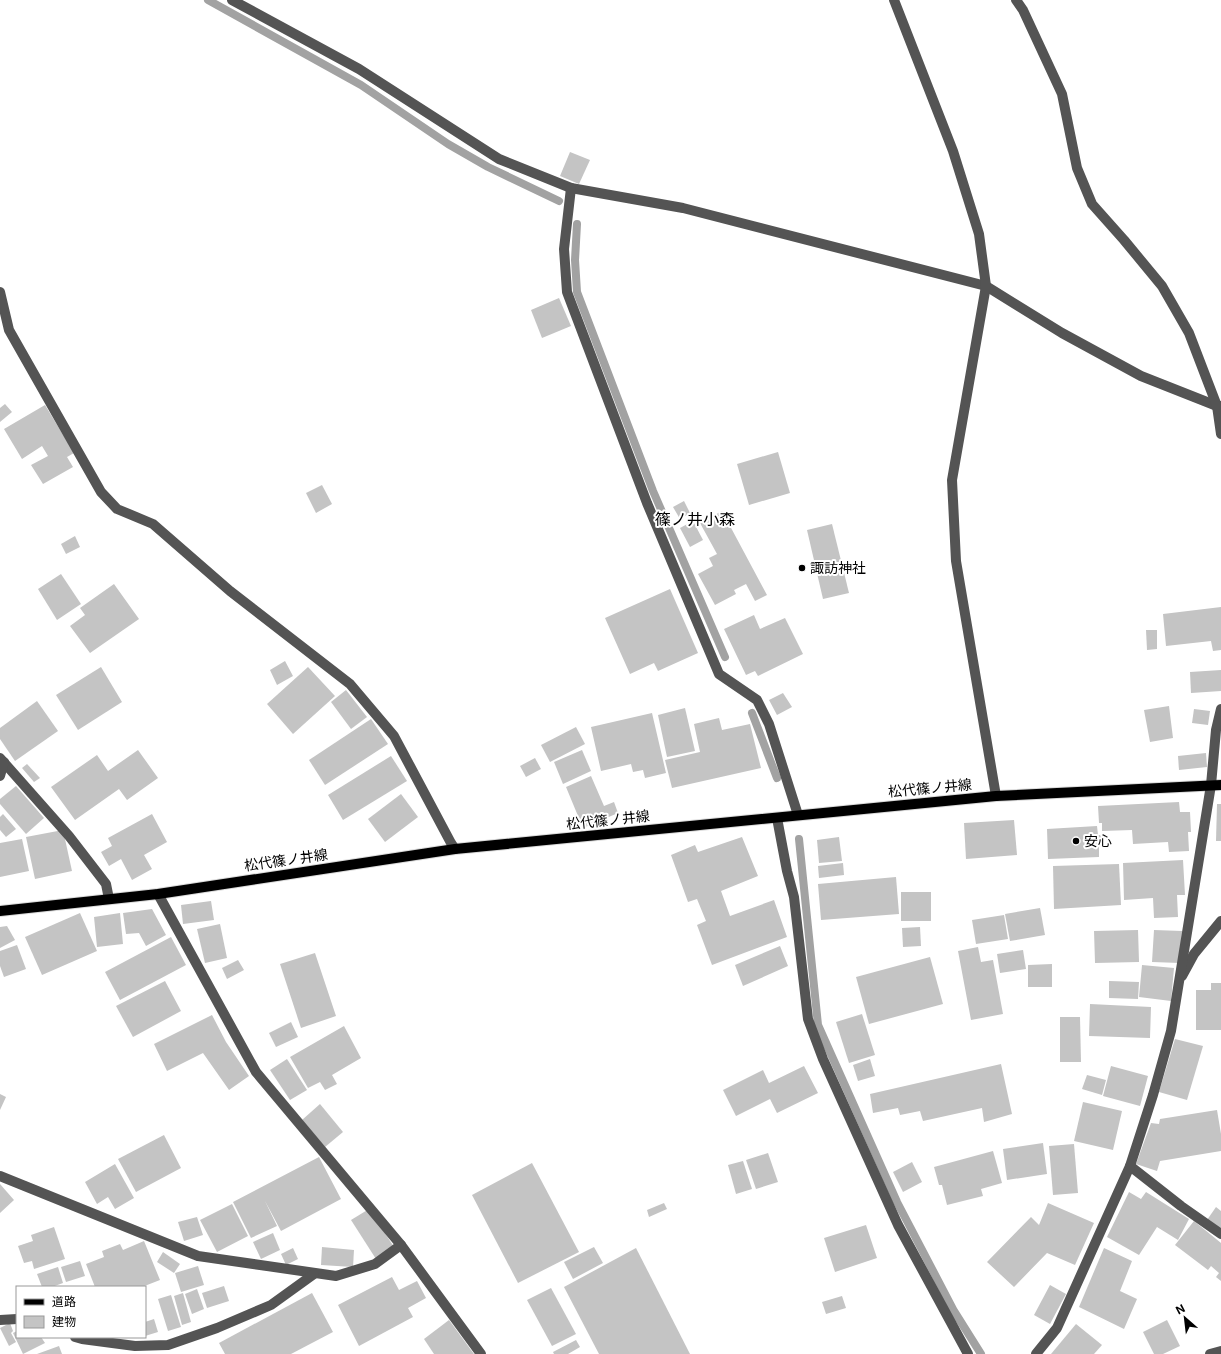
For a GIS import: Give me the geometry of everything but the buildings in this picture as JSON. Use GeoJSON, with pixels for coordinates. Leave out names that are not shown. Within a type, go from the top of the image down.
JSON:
{"type":"FeatureCollection","features":[{"type":"Feature","properties":{"kind":"main road","name":"松代篠ノ井線"},"geometry":{"type":"LineString","coordinates":[[0,911],[158,894],[455,849],[996,796],[1216,785]]}},
{"type":"Feature","properties":{"kind":"street"},"geometry":{"type":"LineString","coordinates":[[232,0],[359,69],[499,160],[571,188],[684,208],[986,286],[1062,333],[1141,376],[1219,406]]}},
{"type":"Feature","properties":{"kind":"street"},"geometry":{"type":"LineString","coordinates":[[894,0],[953,150],[979,234],[986,286],[952,480],[956,561],[996,796]]}},
{"type":"Feature","properties":{"kind":"street"},"geometry":{"type":"LineString","coordinates":[[1016,0],[1023,10],[1062,94],[1077,168],[1092,204],[1162,286],[1188,333],[1219,406],[1221,434]]}},
{"type":"Feature","properties":{"kind":"street"},"geometry":{"type":"LineString","coordinates":[[571,188],[564,249],[570,299],[647,503],[719,674],[757,700],[768,724],[798,815]]}},
{"type":"Feature","properties":{"kind":"street"},"geometry":{"type":"LineString","coordinates":[[0,292],[9,330],[101,492],[116,509],[153,524],[230,591],[350,684],[394,736],[455,849]]}},
{"type":"Feature","properties":{"kind":"street"},"geometry":{"type":"LineString","coordinates":[[1036,1354],[1058,1328],[1130,1166],[1153,1095],[1171,1031],[1178,985],[1216,785],[1216,730],[1221,709]]}},
{"type":"Feature","properties":{"kind":"street"},"geometry":{"type":"LineString","coordinates":[[0,776],[2,760]]}},
{"type":"Feature","properties":{"kind":"street"},"geometry":{"type":"LineString","coordinates":[[2,760],[69,836],[106,884],[109,899]]}},
{"type":"Feature","properties":{"kind":"street"},"geometry":{"type":"LineString","coordinates":[[777,818],[787,871],[794,897],[808,1019],[823,1059],[898,1226],[968,1354]]}},
{"type":"Feature","properties":{"kind":"street"},"geometry":{"type":"LineString","coordinates":[[158,894],[256,1072],[401,1245],[481,1354]]}},
{"type":"Feature","properties":{"kind":"street"},"geometry":{"type":"LineString","coordinates":[[1178,985],[1194,954],[1221,921]]}},
{"type":"Feature","properties":{"kind":"street"},"geometry":{"type":"LineString","coordinates":[[1130,1166],[1181,1206],[1221,1234]]}},
{"type":"Feature","properties":{"kind":"street"},"geometry":{"type":"LineString","coordinates":[[0,1176],[198,1256],[336,1276],[375,1264],[401,1245]]}},
{"type":"Feature","properties":{"kind":"street"},"geometry":{"type":"LineString","coordinates":[[78,1338],[135,1346],[168,1345],[217,1328],[271,1305],[314,1274]]}},
{"type":"Feature","properties":{"kind":"street"},"geometry":{"type":"LineString","coordinates":[[0,1320],[16,1319]]}},
{"type":"Feature","properties":{"kind":"street"},"geometry":{"type":"LineString","coordinates":[[1210,1354],[1221,1351]]}},
{"type":"Feature","properties":{"kind":"waterway"},"geometry":{"type":"LineString","coordinates":[[208,0],[361,85],[448,144],[488,167],[559,201]]}},
{"type":"Feature","properties":{"kind":"waterway"},"geometry":{"type":"LineString","coordinates":[[577,224],[575,260],[577,292],[653,491],[725,657]]}},
{"type":"Feature","properties":{"kind":"waterway"},"geometry":{"type":"LineString","coordinates":[[752,713],[777,778]]}},
{"type":"Feature","properties":{"kind":"waterway"},"geometry":{"type":"LineString","coordinates":[[799,839],[818,1025],[897,1202],[954,1311],[981,1354]]}},
{"type":"Feature","properties":{"kind":"place","name":"諏訪神社"},"geometry":{"type":"Point","coordinates":[802,568]}},
{"type":"Feature","properties":{"kind":"place","name":"安心"},"geometry":{"type":"Point","coordinates":[1076,841]}},
{"type":"Feature","properties":{"kind":"district","name":"篠ノ井小森"},"geometry":{"type":"Point","coordinates":[695,519]}}]}
